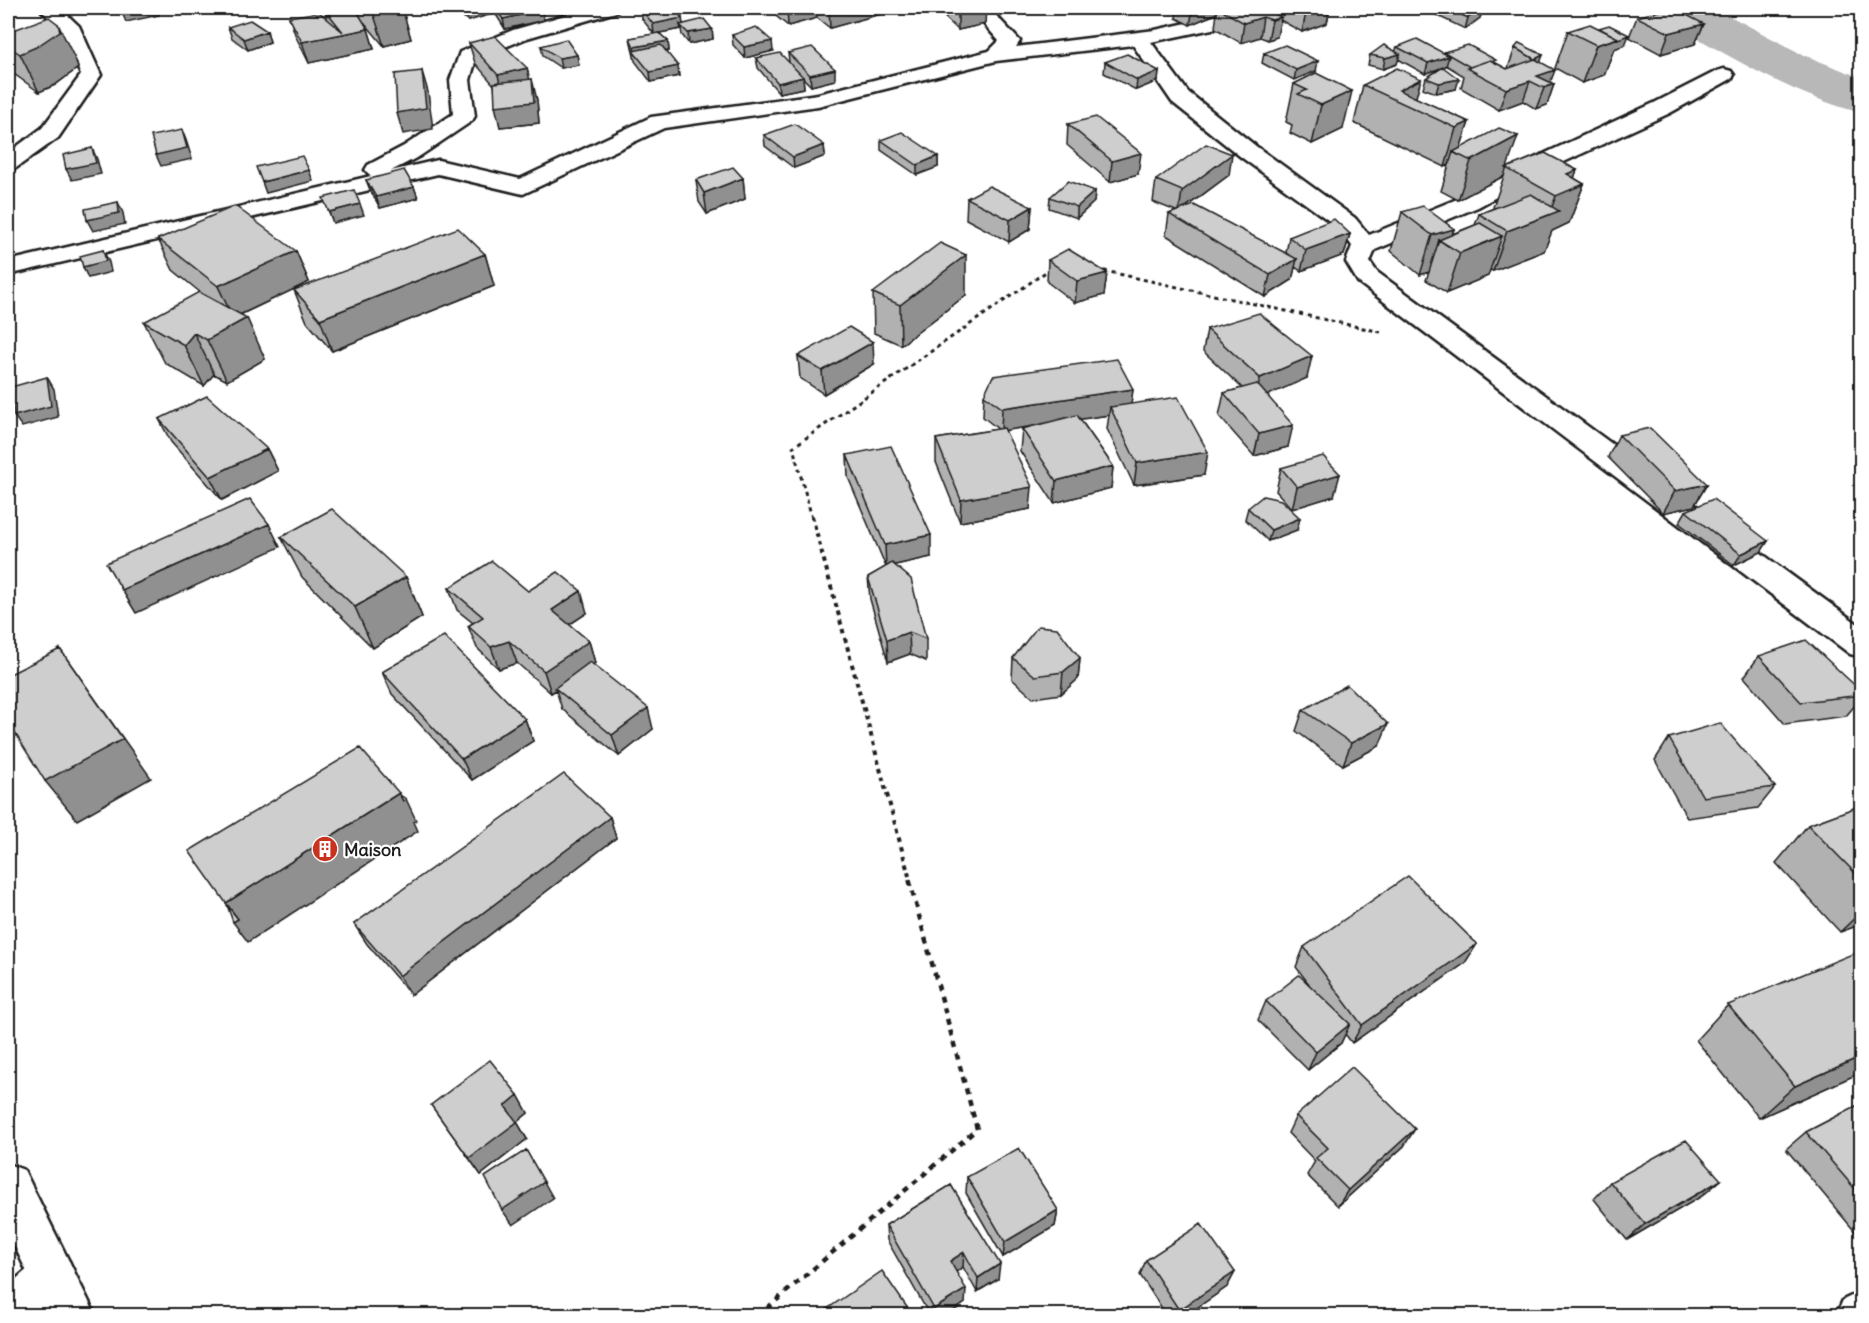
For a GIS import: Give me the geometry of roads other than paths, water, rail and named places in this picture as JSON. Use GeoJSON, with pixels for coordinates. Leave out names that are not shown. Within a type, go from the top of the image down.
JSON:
{"type":"FeatureCollection","features":[{"type":"Feature","properties":{"kind":"street"},"geometry":{"type":"LineString","coordinates":[[8,163],[50,133],[91,75],[69,26],[50,8]]}},
{"type":"Feature","properties":{"kind":"street"},"geometry":{"type":"LineString","coordinates":[[337,191],[412,151],[464,116],[460,80],[467,56],[520,34],[609,8]]}},
{"type":"Feature","properties":{"kind":"street"},"geometry":{"type":"LineString","coordinates":[[979,8],[1010,41],[996,54]]}},
{"type":"Feature","properties":{"kind":"street"},"geometry":{"type":"LineString","coordinates":[[8,268],[438,167],[523,187],[659,122],[818,100],[996,54],[1138,38],[1210,24],[1257,8]]}},
{"type":"Feature","properties":{"kind":"street"},"geometry":{"type":"LineString","coordinates":[[1138,38],[1180,97],[1249,152],[1347,224],[1364,246]]}},
{"type":"Feature","properties":{"kind":"street"},"geometry":{"type":"LineString","coordinates":[[1724,75],[1662,108],[1532,168],[1470,202],[1364,246],[1358,262],[1367,277],[1862,645]]}},
{"type":"Feature","properties":{"kind":"street"},"geometry":{"type":"LineString","coordinates":[[8,1186],[63,1296],[8,1316]]}},
{"type":"Feature","properties":{"kind":"waterway"},"geometry":{"type":"LineString","coordinates":[[1680,8],[1783,65],[1862,97]]}},
{"type":"Feature","properties":{"kind":"place","name":"Maison"},"geometry":{"type":"Point","coordinates":[325,849]}}]}
